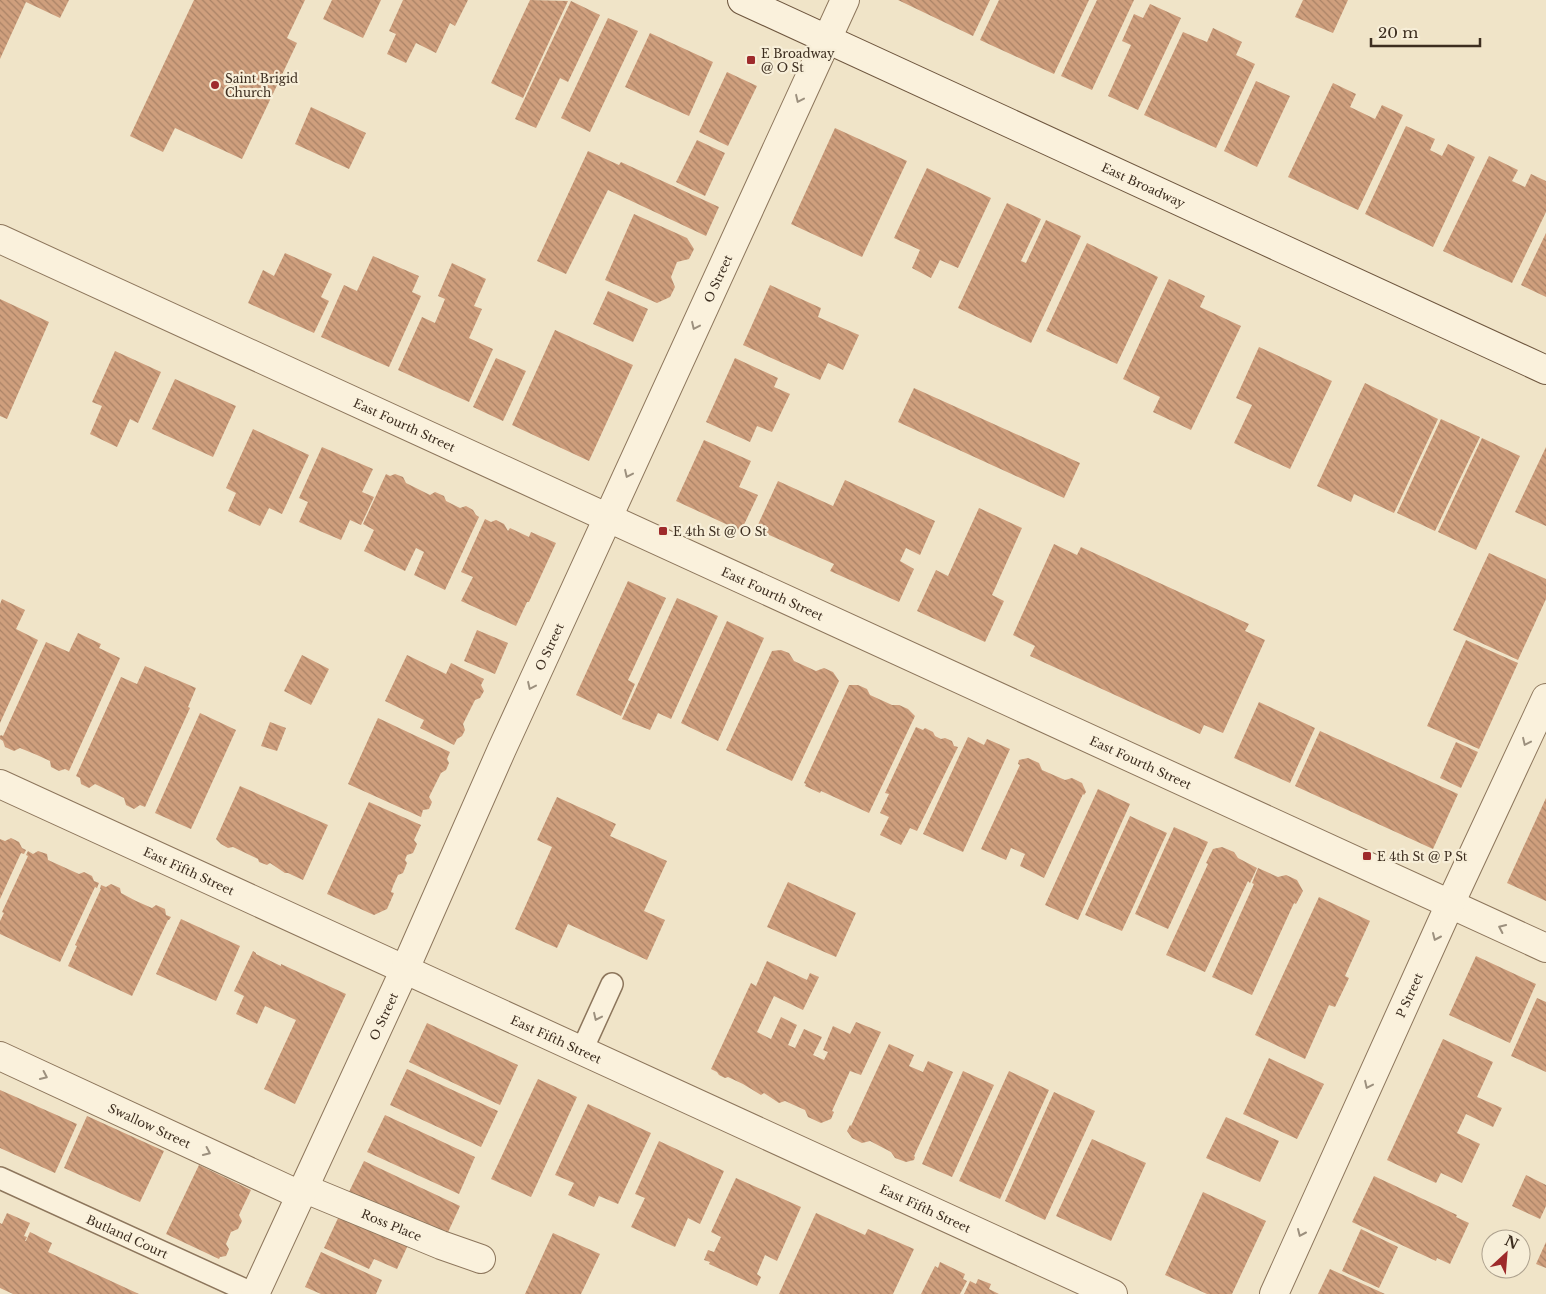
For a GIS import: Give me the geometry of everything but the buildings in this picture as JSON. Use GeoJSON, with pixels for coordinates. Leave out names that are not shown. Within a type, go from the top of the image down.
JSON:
{"type":"FeatureCollection","features":[{"type":"Feature","properties":{"kind":"street","name":"East Broadway"},"geometry":{"type":"LineString","coordinates":[[742,0],[1546,370]]}},
{"type":"Feature","properties":{"kind":"street","name":"O Street"},"geometry":{"type":"LineString","coordinates":[[254,1294],[405,970],[502,749],[845,0]]}},
{"type":"Feature","properties":{"kind":"street","name":"East Fourth Street"},"geometry":{"type":"LineString","coordinates":[[0,239],[1546,948]]}},
{"type":"Feature","properties":{"kind":"street","name":"P Street"},"geometry":{"type":"LineString","coordinates":[[1274,1294],[1450,904],[1546,698]]}},
{"type":"Feature","properties":{"kind":"street","name":"East Fifth Street"},"geometry":{"type":"LineString","coordinates":[[0,784],[1113,1294]]}},
{"type":"Feature","properties":{"kind":"street","name":"Swallow Street"},"geometry":{"type":"LineString","coordinates":[[0,1056],[302,1191]]}},
{"type":"Feature","properties":{"kind":"street","name":"Ross Place"},"geometry":{"type":"LineString","coordinates":[[302,1191],[482,1259]]}},
{"type":"Feature","properties":{"kind":"lane"},"geometry":{"type":"LineString","coordinates":[[582,1050],[612,984]]}},
{"type":"Feature","properties":{"kind":"lane","name":"Butland Court"},"geometry":{"type":"LineString","coordinates":[[0,1178],[254,1294]]}},
{"type":"Feature","properties":{"kind":"place","name":"E Broadway @ O St"},"geometry":{"type":"Point","coordinates":[751,60]}},
{"type":"Feature","properties":{"kind":"place","name":"Saint Brigid Church"},"geometry":{"type":"Point","coordinates":[215,85]}},
{"type":"Feature","properties":{"kind":"place","name":"E 4th St @ O St"},"geometry":{"type":"Point","coordinates":[663,531]}},
{"type":"Feature","properties":{"kind":"place","name":"E 4th St @ P St"},"geometry":{"type":"Point","coordinates":[1367,856]}}]}
